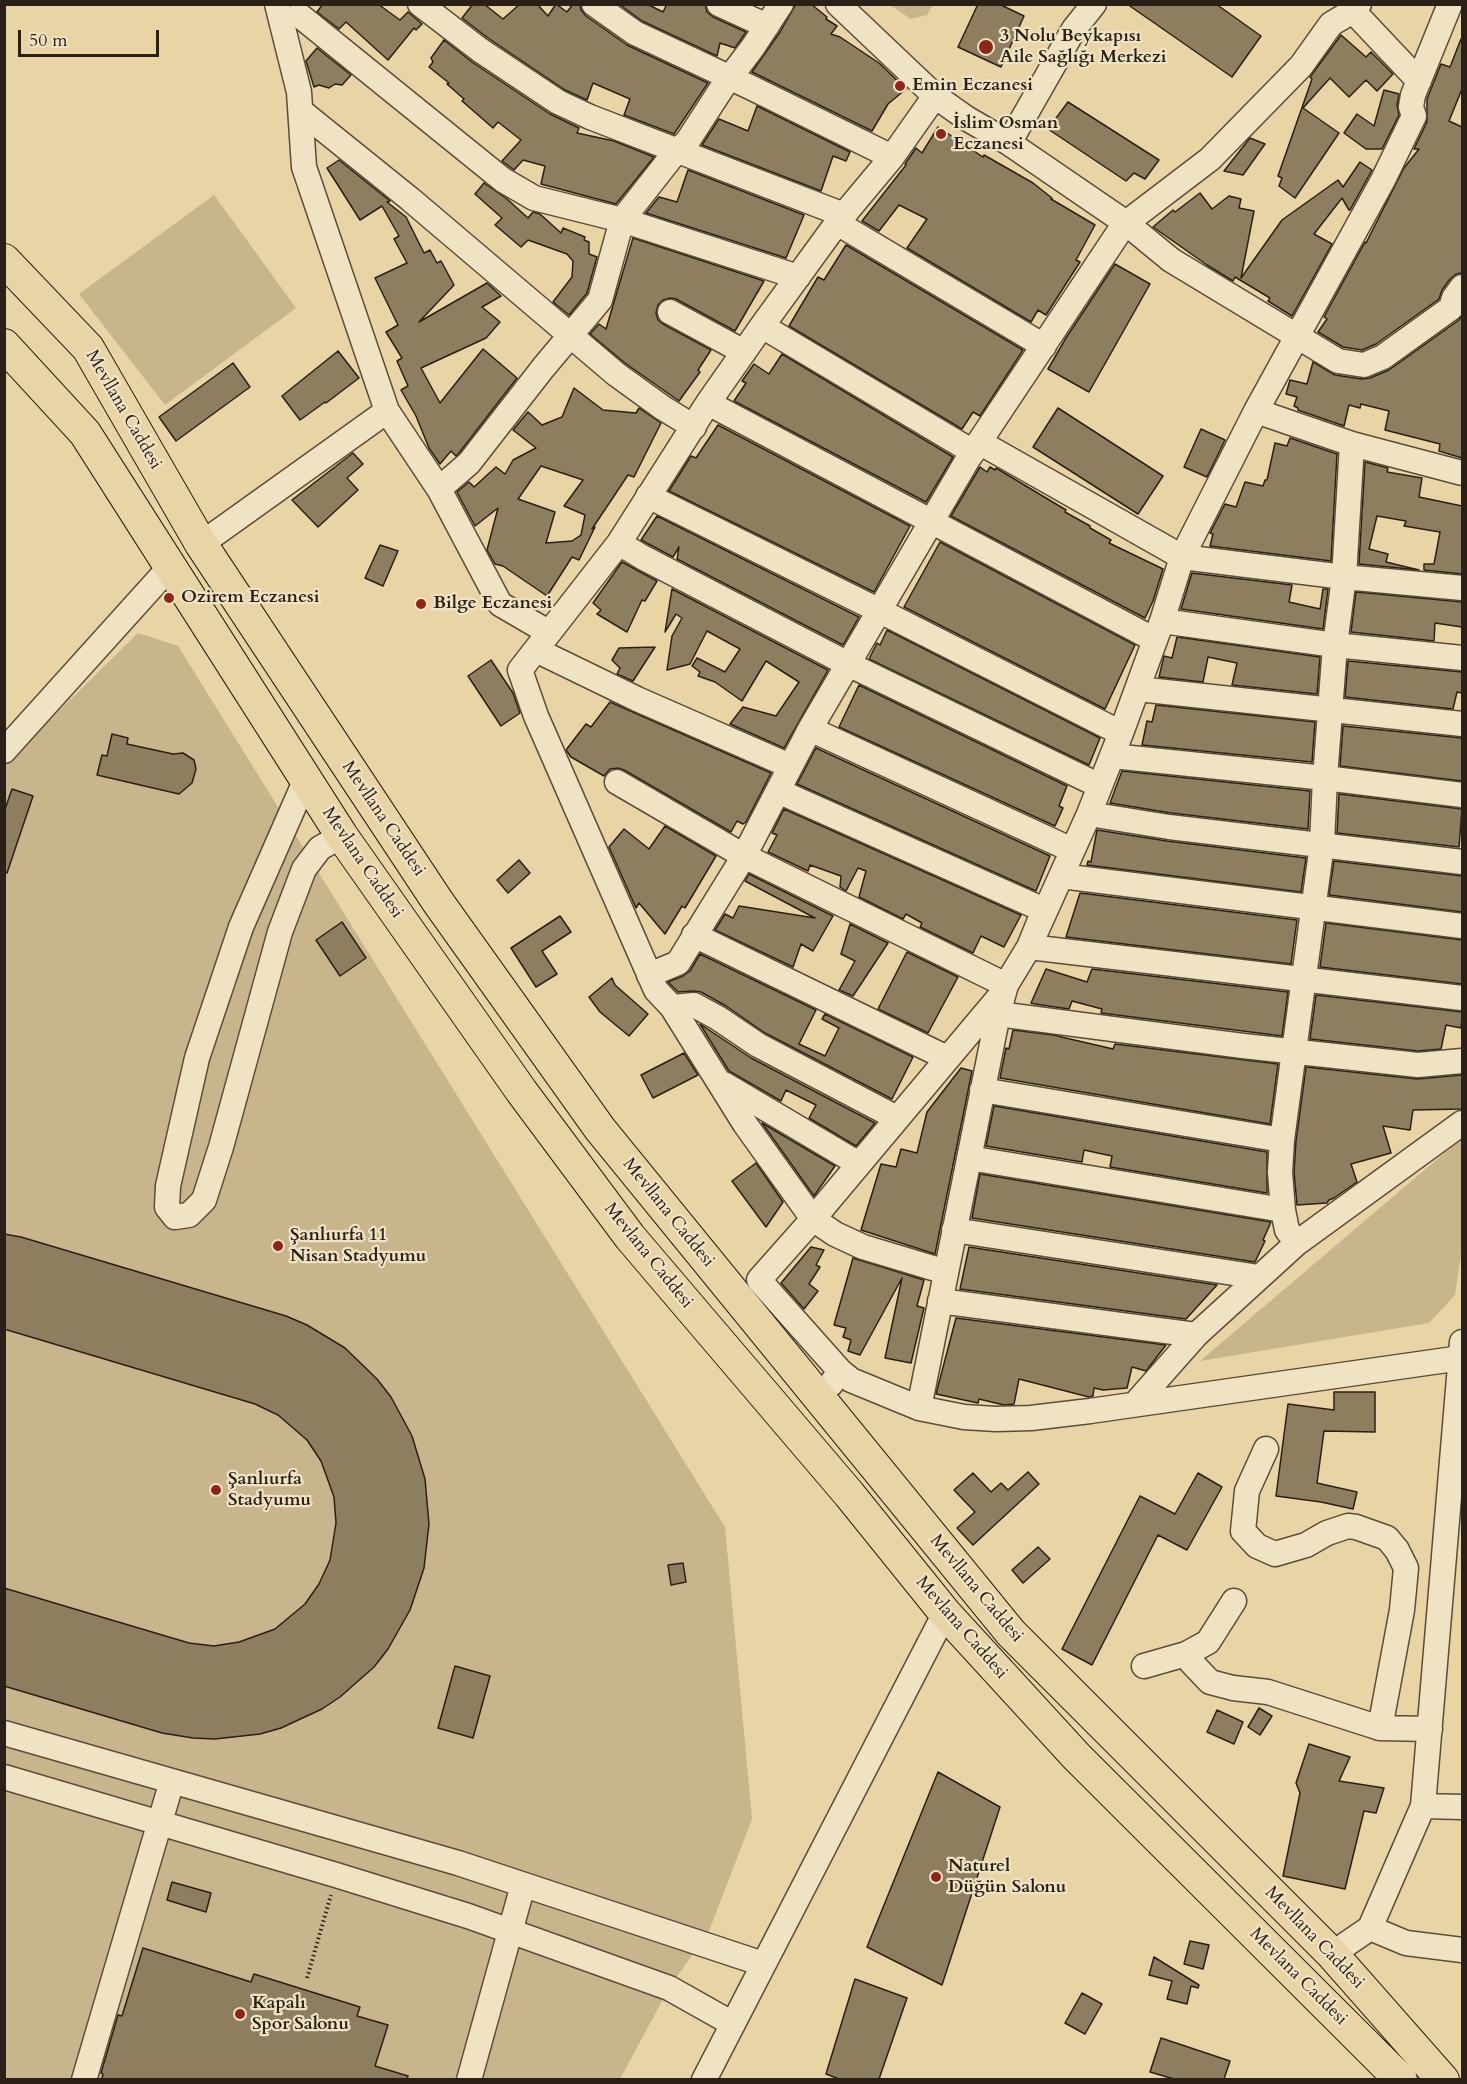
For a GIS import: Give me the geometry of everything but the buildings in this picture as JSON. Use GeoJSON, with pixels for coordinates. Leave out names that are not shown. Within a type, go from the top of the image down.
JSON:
{"type":"FeatureCollection","features":[{"type":"Feature","properties":{"kind":"main road","name":"Mevllana Caddesi"},"geometry":{"type":"LineString","coordinates":[[4,260],[88,348],[201,544],[438,903],[600,1129],[1011,1633],[1332,1954],[1443,2079]]}},
{"type":"Feature","properties":{"kind":"main road","name":"Mevlana Caddesi"},"geometry":{"type":"LineString","coordinates":[[4,345],[85,433],[342,836],[522,1092],[630,1237],[849,1494],[945,1613],[1077,1756],[1401,2079]]}},
{"type":"Feature","properties":{"kind":"street"},"geometry":{"type":"LineString","coordinates":[[420,4],[480,50],[558,102],[840,219],[1044,346]]}},
{"type":"Feature","properties":{"kind":"street"},"geometry":{"type":"LineString","coordinates":[[594,4],[634,33],[892,157]]}},
{"type":"Feature","properties":{"kind":"street"},"geometry":{"type":"LineString","coordinates":[[719,4],[767,26]]}},
{"type":"Feature","properties":{"kind":"street"},"geometry":{"type":"LineString","coordinates":[[439,489],[469,463],[543,368],[600,300],[622,220],[677,150],[687,142],[781,4]]}},
{"type":"Feature","properties":{"kind":"street"},"geometry":{"type":"LineString","coordinates":[[838,4],[935,96],[966,118],[1009,143],[1126,223],[1171,260],[1338,361],[1364,365],[1383,357],[1451,308],[1454,298],[1462,287]]}},
{"type":"Feature","properties":{"kind":"street"},"geometry":{"type":"LineString","coordinates":[[1009,143],[1074,29],[1094,4]]}},
{"type":"Feature","properties":{"kind":"street"},"geometry":{"type":"LineString","coordinates":[[1332,1954],[1370,1928],[1423,1806],[1462,1350],[1135,1404],[1031,1418],[996,1419],[964,1416],[919,1408],[851,1380],[840,1371],[759,1280],[947,1058],[1003,996],[1029,947],[1089,814],[1138,689],[1182,557],[1256,411],[1383,180],[1414,116],[1411,107],[1413,95],[1450,4]]}},
{"type":"Feature","properties":{"kind":"street"},"geometry":{"type":"LineString","coordinates":[[649,975],[678,963],[744,856],[810,729],[976,447],[1126,223],[1210,159],[1301,66],[1331,24],[1356,8],[1419,81]]}},
{"type":"Feature","properties":{"kind":"street"},"geometry":{"type":"LineString","coordinates":[[292,13],[302,112],[304,167],[387,411],[439,489],[500,603],[542,641],[638,699],[790,766]]}},
{"type":"Feature","properties":{"kind":"street"},"geometry":{"type":"LineString","coordinates":[[292,13],[503,180],[534,198],[622,220],[798,276]]}},
{"type":"Feature","properties":{"kind":"street"},"geometry":{"type":"LineString","coordinates":[[935,96],[892,157],[840,219],[762,326],[708,403],[619,543],[520,670],[536,716],[656,990],[672,1007],[745,1124],[813,1219],[835,1234],[862,1247],[946,1272]]}},
{"type":"Feature","properties":{"kind":"street"},"geometry":{"type":"LineString","coordinates":[[302,112],[411,199],[625,381],[694,428]]}},
{"type":"Feature","properties":{"kind":"street"},"geometry":{"type":"LineString","coordinates":[[669,312],[744,352]]}},
{"type":"Feature","properties":{"kind":"street"},"geometry":{"type":"LineString","coordinates":[[762,326],[976,447],[1182,557],[1344,577],[1462,588]]}},
{"type":"Feature","properties":{"kind":"street"},"geometry":{"type":"LineString","coordinates":[[708,403],[932,522],[1159,630],[1462,658]]}},
{"type":"Feature","properties":{"kind":"street"},"geometry":{"type":"LineString","coordinates":[[201,544],[387,411]]}},
{"type":"Feature","properties":{"kind":"street"},"geometry":{"type":"LineString","coordinates":[[1256,411],[1352,444],[1462,473]]}},
{"type":"Feature","properties":{"kind":"street"},"geometry":{"type":"LineString","coordinates":[[1297,1243],[1287,1230],[1283,1210],[1280,1172],[1282,1140],[1322,844],[1324,778],[1335,645],[1344,577],[1352,444]]}},
{"type":"Feature","properties":{"kind":"street"},"geometry":{"type":"LineString","coordinates":[[648,496],[1121,733]]}},
{"type":"Feature","properties":{"kind":"street"},"geometry":{"type":"LineString","coordinates":[[619,543],[848,664],[1100,786]]}},
{"type":"Feature","properties":{"kind":"street"},"geometry":{"type":"LineString","coordinates":[[4,751],[169,568]]}},
{"type":"Feature","properties":{"kind":"street"},"geometry":{"type":"LineString","coordinates":[[1138,689],[1462,724]]}},
{"type":"Feature","properties":{"kind":"street"},"geometry":{"type":"LineString","coordinates":[[810,729],[1072,850]]}},
{"type":"Feature","properties":{"kind":"street"},"geometry":{"type":"LineString","coordinates":[[1112,756],[1462,795]]}},
{"type":"Feature","properties":{"kind":"street"},"geometry":{"type":"LineString","coordinates":[[306,779],[241,927],[197,1058],[168,1186],[167,1207],[176,1217],[189,1215],[204,1200],[221,1147],[280,932],[304,870],[320,848],[342,836]]}},
{"type":"Feature","properties":{"kind":"street"},"geometry":{"type":"LineString","coordinates":[[617,782],[744,856],[1003,996],[1294,1052],[1418,1065],[1462,1062]]}},
{"type":"Feature","properties":{"kind":"street"},"geometry":{"type":"LineString","coordinates":[[778,791],[1044,910],[1029,947]]}},
{"type":"Feature","properties":{"kind":"street"},"geometry":{"type":"LineString","coordinates":[[1089,814],[1169,827],[1462,862]]}},
{"type":"Feature","properties":{"kind":"street"},"geometry":{"type":"LineString","coordinates":[[1061,876],[1462,926]]}},
{"type":"Feature","properties":{"kind":"street"},"geometry":{"type":"LineString","coordinates":[[694,935],[947,1058]]}},
{"type":"Feature","properties":{"kind":"street"},"geometry":{"type":"LineString","coordinates":[[1029,947],[1462,998]]}},
{"type":"Feature","properties":{"kind":"street"},"geometry":{"type":"LineString","coordinates":[[919,1408],[1003,996]]}},
{"type":"Feature","properties":{"kind":"street"},"geometry":{"type":"LineString","coordinates":[[672,1007],[694,1005],[758,1045],[897,1118]]}},
{"type":"Feature","properties":{"kind":"street"},"geometry":{"type":"LineString","coordinates":[[720,1082],[859,1164]]}},
{"type":"Feature","properties":{"kind":"street"},"geometry":{"type":"LineString","coordinates":[[982,1090],[1282,1140]]}},
{"type":"Feature","properties":{"kind":"street"},"geometry":{"type":"LineString","coordinates":[[1135,1404],[1196,1335],[1297,1243],[1462,1123]]}},
{"type":"Feature","properties":{"kind":"street"},"geometry":{"type":"LineString","coordinates":[[969,1158],[1283,1210]]}},
{"type":"Feature","properties":{"kind":"street"},"geometry":{"type":"LineString","coordinates":[[954,1230],[1259,1277]]}},
{"type":"Feature","properties":{"kind":"street"},"geometry":{"type":"LineString","coordinates":[[940,1301],[1196,1335]]}},
{"type":"Feature","properties":{"kind":"street"},"geometry":{"type":"LineString","coordinates":[[819,1399],[840,1371]]}},
{"type":"Feature","properties":{"kind":"street"},"geometry":{"type":"LineString","coordinates":[[1266,1449],[1247,1491],[1243,1531],[1257,1545],[1275,1554],[1306,1545],[1348,1526],[1356,1527],[1387,1538],[1397,1550],[1406,1568],[1402,1610],[1380,1728]]}},
{"type":"Feature","properties":{"kind":"street"},"geometry":{"type":"LineString","coordinates":[[1144,1666],[1186,1654],[1208,1642],[1234,1601]]}},
{"type":"Feature","properties":{"kind":"street"},"geometry":{"type":"LineString","coordinates":[[704,2079],[945,1613]]}},
{"type":"Feature","properties":{"kind":"street"},"geometry":{"type":"LineString","coordinates":[[1186,1654],[1210,1682],[1233,1688],[1268,1692],[1380,1728],[1430,1729]]}},
{"type":"Feature","properties":{"kind":"street"},"geometry":{"type":"LineString","coordinates":[[4,1732],[459,1863],[763,1965]]}},
{"type":"Feature","properties":{"kind":"street"},"geometry":{"type":"LineString","coordinates":[[4,1777],[468,1916],[669,1988],[733,2024]]}},
{"type":"Feature","properties":{"kind":"street"},"geometry":{"type":"LineString","coordinates":[[84,2079],[172,1781]]}},
{"type":"Feature","properties":{"kind":"street"},"geometry":{"type":"LineString","coordinates":[[1423,1806],[1462,1807]]}},
{"type":"Feature","properties":{"kind":"street"},"geometry":{"type":"LineString","coordinates":[[469,2079],[524,1885]]}},
{"type":"Feature","properties":{"kind":"street"},"geometry":{"type":"LineString","coordinates":[[1370,1928],[1406,1943],[1462,1950]]}},
{"type":"Feature","properties":{"kind":"path"},"geometry":{"type":"LineString","coordinates":[[308,1978],[336,1875]]}},
{"type":"Feature","properties":{"kind":"shaded area"},"geometry":{"type":"Polygon","coordinates":[[[890,5],[933,5],[927,15],[911,19],[890,5]]]}},
{"type":"Feature","properties":{"kind":"shaded area"},"geometry":{"type":"Polygon","coordinates":[[[214,195],[296,308],[165,405],[79,294],[214,195]]]}},
{"type":"Feature","properties":{"kind":"shaded area","name":"Şanlıurfa 11 Nisan Stadyumu"},"geometry":{"type":"Polygon","coordinates":[[[138,633],[178,646],[725,1527],[752,1819],[709,1931],[669,1988],[620,2079],[5,2080],[5,764],[138,633]]]}},
{"type":"Feature","properties":{"kind":"shaded area"},"geometry":{"type":"Polygon","coordinates":[[[1462,1138],[1462,1248],[1455,1295],[1429,1323],[1200,1361],[1462,1138]]]}},
{"type":"Feature","properties":{"kind":"place","name":"3 Nolu Beykapısı Aile Sağlığı Merkezi"},"geometry":{"type":"Point","coordinates":[986,47]}},
{"type":"Feature","properties":{"kind":"place","name":"Emin Eczanesi"},"geometry":{"type":"Point","coordinates":[900,86]}},
{"type":"Feature","properties":{"kind":"place","name":"İslim Osman Eczanesi"},"geometry":{"type":"Point","coordinates":[941,134]}},
{"type":"Feature","properties":{"kind":"place","name":"Ozirem Eczanesi"},"geometry":{"type":"Point","coordinates":[169,598]}},
{"type":"Feature","properties":{"kind":"place","name":"Bilge Eczanesi"},"geometry":{"type":"Point","coordinates":[421,604]}},
{"type":"Feature","properties":{"kind":"place","name":"Şanlıurfa 11 Nisan Stadyumu"},"geometry":{"type":"Point","coordinates":[278,1246]}},
{"type":"Feature","properties":{"kind":"place","name":"Şanlıurfa Stadyumu"},"geometry":{"type":"Point","coordinates":[216,1490]}},
{"type":"Feature","properties":{"kind":"place","name":"Naturel Düğün Salonu"},"geometry":{"type":"Point","coordinates":[936,1877]}},
{"type":"Feature","properties":{"kind":"place","name":"Kapalı Spor Salonu"},"geometry":{"type":"Point","coordinates":[240,2014]}}]}
